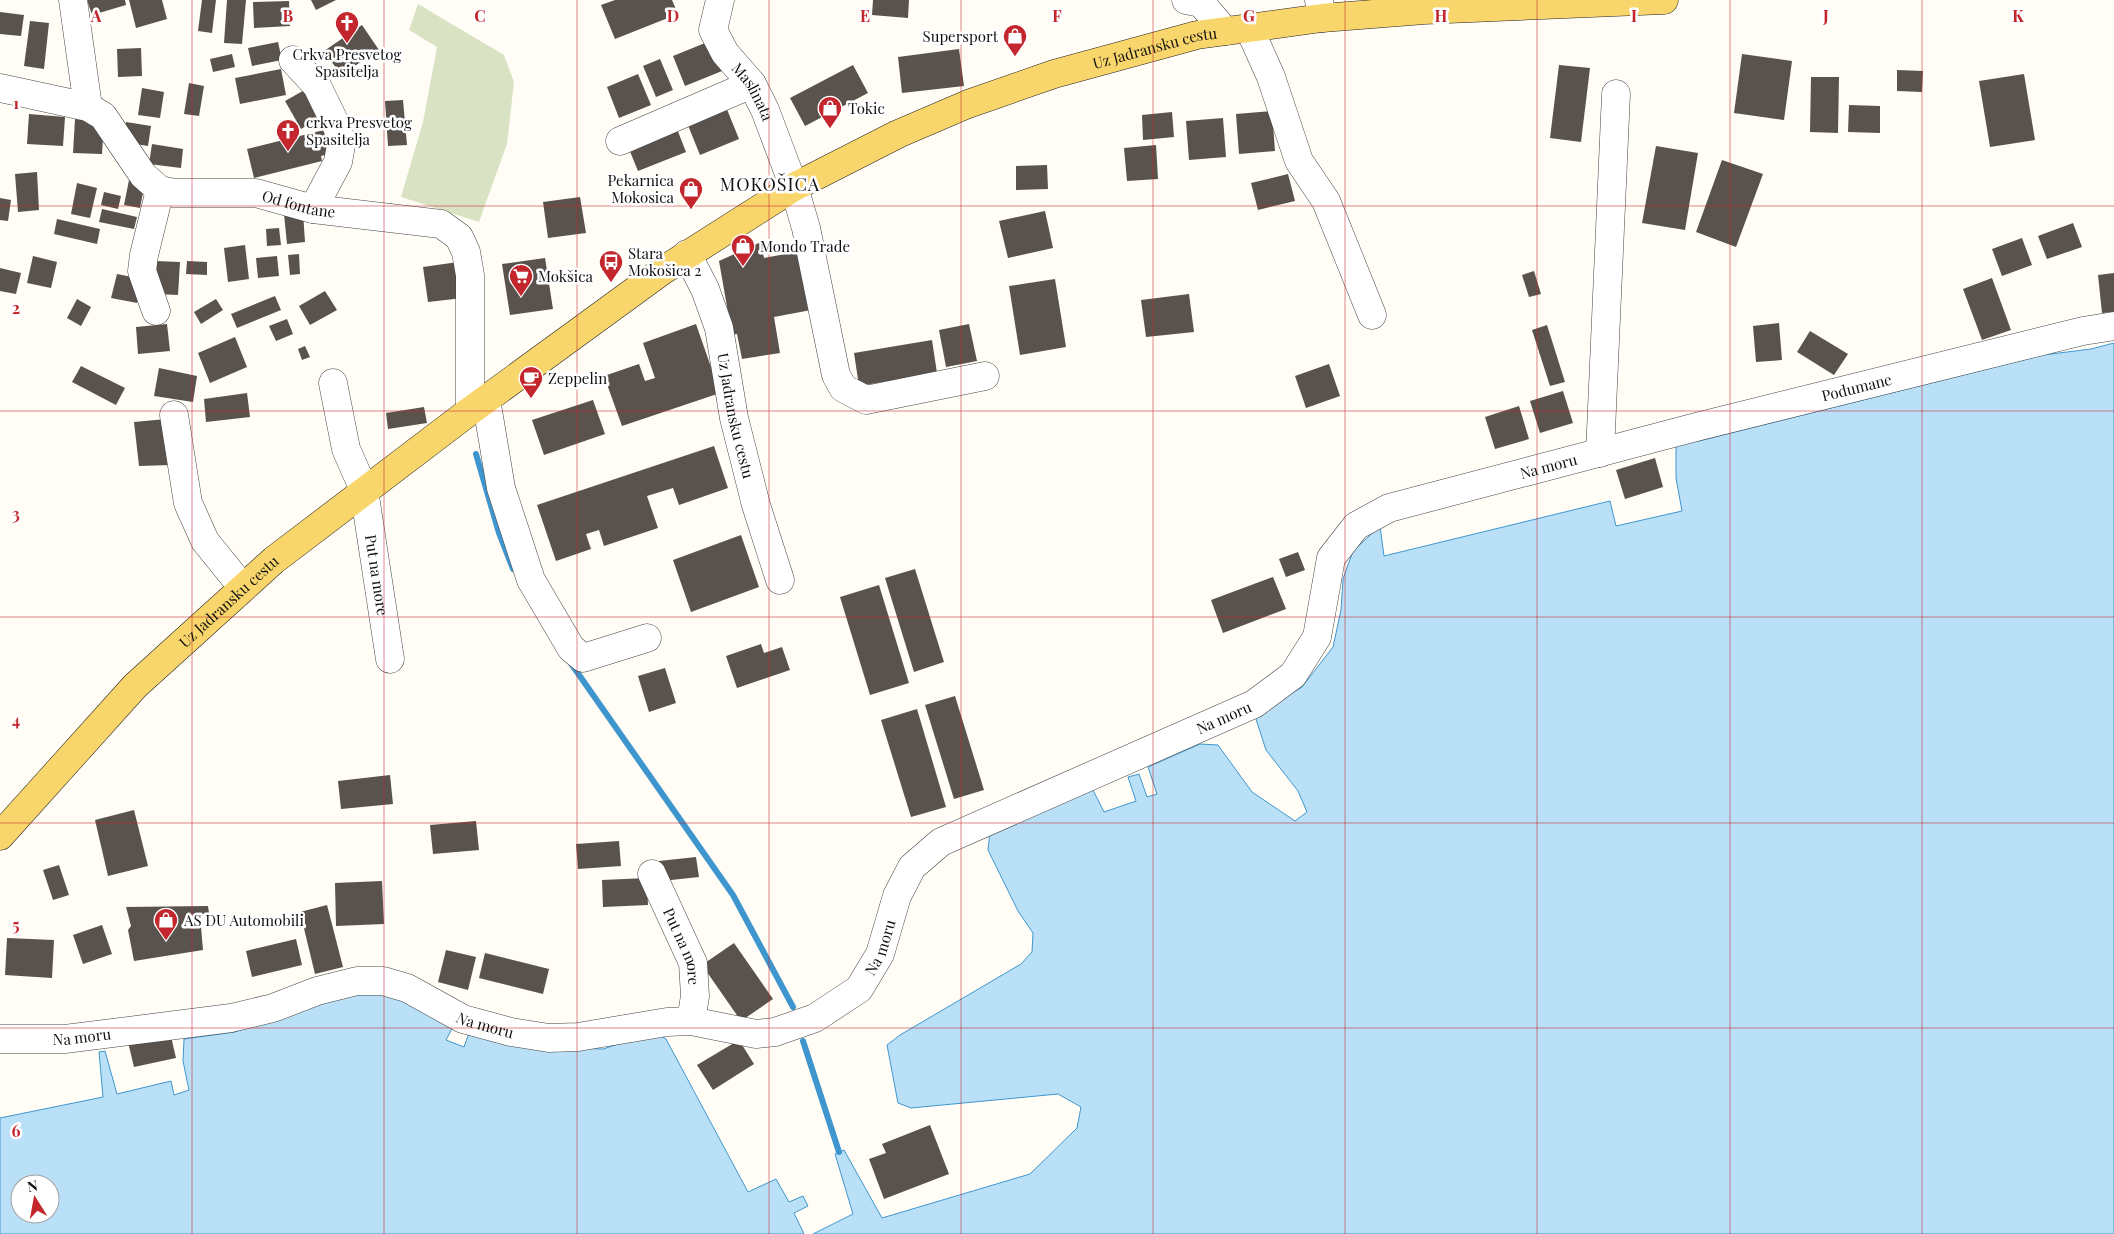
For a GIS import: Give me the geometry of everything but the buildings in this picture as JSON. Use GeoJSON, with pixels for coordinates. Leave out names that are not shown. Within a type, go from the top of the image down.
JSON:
{"type":"FeatureCollection","features":[{"type":"Feature","properties":{"kind":"main road","name":"Uz Jadransku cestu"},"geometry":{"type":"LineString","coordinates":[[0,836],[135,686],[272,560],[478,405],[687,254],[794,187],[898,134],[968,104],[1054,74],[1197,35],[1237,29],[1320,9],[1434,10],[1664,0]]}},
{"type":"Feature","properties":{"kind":"street"},"geometry":{"type":"LineString","coordinates":[[73,0],[88,107]]}},
{"type":"Feature","properties":{"kind":"street","name":"Maslinata"},"geometry":{"type":"LineString","coordinates":[[720,0],[713,30],[725,52],[752,84],[765,110],[794,187],[806,228],[836,375],[843,388],[866,400],[985,376]]}},
{"type":"Feature","properties":{"kind":"street"},"geometry":{"type":"LineString","coordinates":[[1186,0],[1200,3],[1237,29],[1271,77],[1299,161],[1326,201],[1372,314]]}},
{"type":"Feature","properties":{"kind":"street"},"geometry":{"type":"LineString","coordinates":[[293,60],[317,86],[338,129],[341,145],[338,162],[313,208]]}},
{"type":"Feature","properties":{"kind":"street"},"geometry":{"type":"LineString","coordinates":[[620,141],[752,84]]}},
{"type":"Feature","properties":{"kind":"street"},"geometry":{"type":"LineString","coordinates":[[0,88],[88,107],[103,116],[143,175],[160,190],[144,255],[142,271],[156,311]]}},
{"type":"Feature","properties":{"kind":"street"},"geometry":{"type":"LineString","coordinates":[[1600,453],[1616,94]]}},
{"type":"Feature","properties":{"kind":"street"},"geometry":{"type":"LineString","coordinates":[[0,104],[41,97]]}},
{"type":"Feature","properties":{"kind":"street","name":"Od fontane"},"geometry":{"type":"LineString","coordinates":[[160,190],[174,193],[256,193],[313,208],[441,224],[459,237],[466,252],[470,274],[478,405]]}},
{"type":"Feature","properties":{"kind":"street","name":"Uz Jadransku cestu"},"geometry":{"type":"LineString","coordinates":[[687,254],[705,289],[719,328],[734,418],[756,505],[780,580]]}},
{"type":"Feature","properties":{"kind":"street","name":"Podumane"},"geometry":{"type":"LineString","coordinates":[[1600,453],[2083,331],[2114,326]]}},
{"type":"Feature","properties":{"kind":"street","name":"Put na more"},"geometry":{"type":"LineString","coordinates":[[333,383],[346,449],[364,490],[390,659]]}},
{"type":"Feature","properties":{"kind":"street"},"geometry":{"type":"LineString","coordinates":[[478,405],[501,488],[531,580],[571,648],[583,658],[647,638]]}},
{"type":"Feature","properties":{"kind":"street"},"geometry":{"type":"LineString","coordinates":[[174,415],[188,503],[206,541],[243,588]]}},
{"type":"Feature","properties":{"kind":"street","name":"Na moru"},"geometry":{"type":"LineString","coordinates":[[0,1039],[65,1039],[231,1018],[273,1008],[318,991],[357,980],[384,980],[407,988],[463,1019],[511,1032],[549,1038],[578,1037],[667,1022],[691,1021],[756,1034],[775,1032],[815,1018],[858,989],[880,954],[897,896],[912,867],[940,842],[1254,704],[1292,676],[1316,637],[1331,558],[1356,526],[1389,508],[1600,453]]}},
{"type":"Feature","properties":{"kind":"street","name":"Put na more"},"geometry":{"type":"LineString","coordinates":[[652,874],[693,963],[695,996],[691,1021]]}},
{"type":"Feature","properties":{"kind":"green space"},"geometry":{"type":"Polygon","coordinates":[[[418,4],[504,55],[514,82],[507,144],[479,222],[401,197],[423,122],[437,47],[409,30],[418,4]]]}},
{"type":"Feature","properties":{"kind":"water"},"geometry":{"type":"Polygon","coordinates":[[[2114,343],[2114,1234],[813,1234],[853,1214],[835,1154],[844,1150],[882,1218],[1030,1174],[1077,1128],[1081,1107],[1058,1094],[911,1108],[898,1103],[887,1045],[900,1035],[1021,964],[1032,952],[1033,933],[1018,911],[988,850],[990,831],[1092,788],[1104,812],[1136,801],[1128,777],[1139,774],[1147,797],[1157,794],[1148,767],[1200,744],[1218,745],[1252,792],[1295,821],[1307,812],[1298,791],[1266,750],[1255,716],[1302,687],[1333,647],[1341,610],[1343,579],[1353,551],[1380,526],[1384,556],[1610,501],[1616,526],[1682,511],[1676,478],[1676,443],[1699,441],[2043,355],[2091,349],[2114,343]]]}},
{"type":"Feature","properties":{"kind":"water"},"geometry":{"type":"Polygon","coordinates":[[[369,989],[408,997],[454,1025],[446,1040],[464,1047],[469,1033],[541,1047],[603,1049],[655,1032],[666,1039],[748,1192],[776,1179],[789,1202],[803,1196],[808,1206],[794,1213],[804,1234],[0,1234],[0,1118],[103,1097],[99,1052],[105,1051],[117,1094],[171,1081],[174,1095],[189,1090],[183,1061],[184,1039],[235,1032],[285,1013],[369,989]]]}},
{"type":"Feature","properties":{"kind":"waterway"},"geometry":{"type":"LineString","coordinates":[[476,454],[499,533],[513,569]]}},
{"type":"Feature","properties":{"kind":"waterway"},"geometry":{"type":"LineString","coordinates":[[570,662],[733,895],[793,1007]]}},
{"type":"Feature","properties":{"kind":"waterway"},"geometry":{"type":"LineString","coordinates":[[803,1041],[839,1152]]}},
{"type":"Feature","properties":{"kind":"place","name":"Crkva Presvetog Spasitelja"},"geometry":{"type":"Point","coordinates":[347,44]}},
{"type":"Feature","properties":{"kind":"place","name":"Supersport"},"geometry":{"type":"Point","coordinates":[1015,57]}},
{"type":"Feature","properties":{"kind":"place","name":"Tokic"},"geometry":{"type":"Point","coordinates":[830,129]}},
{"type":"Feature","properties":{"kind":"place","name":"crkva Presvetog Spasitelja"},"geometry":{"type":"Point","coordinates":[288,152]}},
{"type":"Feature","properties":{"kind":"place","name":"Pekarnica Mokosica"},"geometry":{"type":"Point","coordinates":[691,210]}},
{"type":"Feature","properties":{"kind":"place","name":"Mondo Trade"},"geometry":{"type":"Point","coordinates":[743,267]}},
{"type":"Feature","properties":{"kind":"place","name":"Stara Mokošica 2"},"geometry":{"type":"Point","coordinates":[611,283]}},
{"type":"Feature","properties":{"kind":"place","name":"Mokšica"},"geometry":{"type":"Point","coordinates":[521,297]}},
{"type":"Feature","properties":{"kind":"place","name":"Zeppelin"},"geometry":{"type":"Point","coordinates":[531,399]}},
{"type":"Feature","properties":{"kind":"place","name":"AS DU Automobili"},"geometry":{"type":"Point","coordinates":[166,941]}},
{"type":"Feature","properties":{"kind":"district","name":"MOKOŠICA"},"geometry":{"type":"Point","coordinates":[770,184]}}]}
